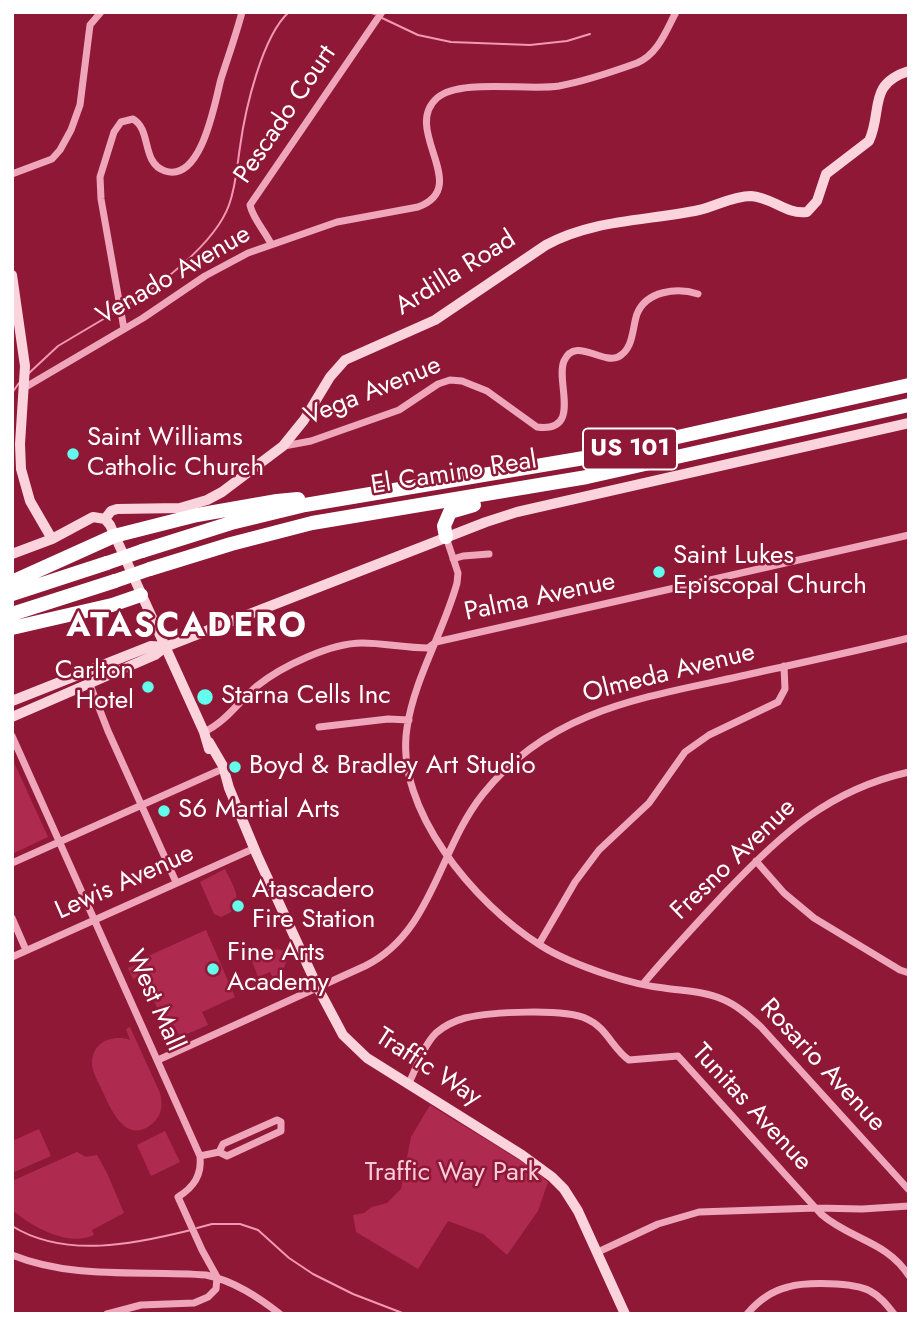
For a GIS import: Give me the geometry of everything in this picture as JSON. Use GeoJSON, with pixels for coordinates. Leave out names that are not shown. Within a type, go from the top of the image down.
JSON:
{"type":"FeatureCollection","features":[{"type":"Feature","properties":{"kind":"highway","name":"El Camino Real"},"geometry":{"type":"LineString","coordinates":[[12,594],[258,516],[349,496],[584,458],[909,385]]}},
{"type":"Feature","properties":{"kind":"highway","name":"El Camino Real"},"geometry":{"type":"LineString","coordinates":[[12,614],[231,544],[312,523],[652,463],[909,405]]}},
{"type":"Feature","properties":{"kind":"highway"},"geometry":{"type":"LineString","coordinates":[[446,537],[445,520],[454,509],[498,499],[516,489]]}},
{"type":"Feature","properties":{"kind":"highway"},"geometry":{"type":"LineString","coordinates":[[12,582],[114,536],[188,517],[277,501],[349,496]]}},
{"type":"Feature","properties":{"kind":"highway"},"geometry":{"type":"LineString","coordinates":[[12,628],[112,605],[141,595]]}},
{"type":"Feature","properties":{"kind":"street"},"geometry":{"type":"LineString","coordinates":[[12,174],[52,159],[71,130],[80,105],[90,25],[101,12]]}},
{"type":"Feature","properties":{"kind":"street"},"geometry":{"type":"LineString","coordinates":[[124,329],[101,199],[101,170],[114,132],[121,122],[133,119],[141,128],[150,157],[156,166],[172,172],[185,168],[208,132],[242,12]]}},
{"type":"Feature","properties":{"kind":"street","name":"Pescado Court"},"geometry":{"type":"LineString","coordinates":[[271,244],[265,230],[251,212],[250,205],[382,12]]}},
{"type":"Feature","properties":{"kind":"street","name":"Venado Avenue"},"geometry":{"type":"LineString","coordinates":[[24,388],[124,329],[205,276],[248,253],[337,222],[418,207],[429,202],[437,193],[440,179],[438,165],[429,143],[426,120],[432,104],[443,94],[478,87],[560,86],[622,68],[644,60],[654,51],[676,12]]}},
{"type":"Feature","properties":{"kind":"street","name":"Ardilla Road"},"geometry":{"type":"LineString","coordinates":[[12,554],[52,539],[93,517],[105,519],[117,509],[173,508],[206,500],[230,487],[283,446],[304,420],[330,377],[345,360],[435,320],[546,245],[566,235],[595,226],[695,211],[750,196],[767,200],[792,212],[807,212],[817,201],[827,174],[869,142],[873,133],[878,97],[884,86],[893,77],[909,71]]}},
{"type":"Feature","properties":{"kind":"street"},"geometry":{"type":"LineString","coordinates":[[12,275],[24,352],[20,444],[23,479],[34,510],[52,539]]}},
{"type":"Feature","properties":{"kind":"street","name":"Vega Avenue"},"geometry":{"type":"LineString","coordinates":[[283,446],[311,441],[399,410],[438,384],[450,380],[461,381],[487,391],[537,427],[551,426],[558,422],[566,407],[562,370],[570,354],[581,350],[616,357],[627,349],[638,314],[647,301],[675,290],[698,294]]}},
{"type":"Feature","properties":{"kind":"street","name":"El Camino Real"},"geometry":{"type":"LineString","coordinates":[[12,701],[160,653],[165,647],[517,512],[909,423]]}},
{"type":"Feature","properties":{"kind":"street","name":"Traffic Way"},"geometry":{"type":"LineString","coordinates":[[105,519],[333,1020],[351,1044],[367,1058],[545,1170],[572,1201],[625,1314]]}},
{"type":"Feature","properties":{"kind":"street","name":"Palma Avenue"},"geometry":{"type":"LineString","coordinates":[[206,737],[266,680],[332,648],[358,643],[428,648],[436,642],[909,535]]}},
{"type":"Feature","properties":{"kind":"street","name":"Rosario Avenue"},"geometry":{"type":"LineString","coordinates":[[446,537],[458,573],[457,583],[409,719],[405,752],[411,787],[447,854],[468,882],[489,902],[556,955],[643,984],[709,995],[736,1006],[761,1027],[909,1190]]}},
{"type":"Feature","properties":{"kind":"street"},"geometry":{"type":"LineString","coordinates":[[453,559],[489,554]]}},
{"type":"Feature","properties":{"kind":"street","name":"Olmeda Avenue"},"geometry":{"type":"LineString","coordinates":[[158,1060],[374,962],[398,944],[417,920],[469,812],[501,774],[535,745],[577,719],[640,698],[909,638]]}},
{"type":"Feature","properties":{"kind":"street"},"geometry":{"type":"LineString","coordinates":[[539,944],[575,883],[599,850],[649,803],[685,752],[709,735],[778,702],[785,689],[784,666]]}},
{"type":"Feature","properties":{"kind":"street"},"geometry":{"type":"LineString","coordinates":[[87,678],[176,883]]}},
{"type":"Feature","properties":{"kind":"street","name":"El Camino Real"},"geometry":{"type":"LineString","coordinates":[[12,717],[87,678]]}},
{"type":"Feature","properties":{"kind":"street"},"geometry":{"type":"LineString","coordinates":[[319,727],[409,719]]}},
{"type":"Feature","properties":{"kind":"street","name":"West Mall"},"geometry":{"type":"LineString","coordinates":[[12,736],[200,1156]]}},
{"type":"Feature","properties":{"kind":"street","name":"Traffic Way"},"geometry":{"type":"LineString","coordinates":[[206,737],[223,766],[229,789]]}},
{"type":"Feature","properties":{"kind":"street"},"geometry":{"type":"LineString","coordinates":[[12,863],[218,771]]}},
{"type":"Feature","properties":{"kind":"street","name":"Fresno Avenue"},"geometry":{"type":"LineString","coordinates":[[643,984],[681,939],[788,831],[827,803],[871,782],[909,772]]}},
{"type":"Feature","properties":{"kind":"street","name":"Lewis Avenue"},"geometry":{"type":"LineString","coordinates":[[12,957],[256,848]]}},
{"type":"Feature","properties":{"kind":"street"},"geometry":{"type":"LineString","coordinates":[[756,861],[784,893],[814,918],[909,973]]}},
{"type":"Feature","properties":{"kind":"street"},"geometry":{"type":"LineString","coordinates":[[12,918],[26,950]]}},
{"type":"Feature","properties":{"kind":"street","name":"Tunitas Avenue"},"geometry":{"type":"LineString","coordinates":[[408,1085],[431,1039],[441,1029],[455,1022],[489,1015],[577,1015],[592,1021],[629,1060],[678,1056],[816,1208]]}},
{"type":"Feature","properties":{"kind":"street"},"geometry":{"type":"LineString","coordinates":[[107,1314],[141,1305],[194,1303],[214,1292],[218,1277],[178,1197],[200,1175],[200,1156],[219,1152],[227,1156],[281,1131],[281,1122],[276,1120],[223,1144],[219,1152]]}},
{"type":"Feature","properties":{"kind":"street"},"geometry":{"type":"LineString","coordinates":[[597,1252],[658,1224],[685,1215],[713,1211],[909,1206]]}},
{"type":"Feature","properties":{"kind":"street"},"geometry":{"type":"LineString","coordinates":[[816,1208],[839,1229],[887,1251],[909,1276]]}},
{"type":"Feature","properties":{"kind":"street"},"geometry":{"type":"LineString","coordinates":[[12,1255],[37,1264],[82,1272],[218,1277],[258,1298],[280,1314]]}},
{"type":"Feature","properties":{"kind":"street"},"geometry":{"type":"LineString","coordinates":[[747,1314],[759,1300],[782,1289],[789,1286],[814,1285],[847,1285],[871,1291],[881,1298],[894,1314]]}},
{"type":"Feature","properties":{"kind":"green space"},"geometry":{"type":"Polygon","coordinates":[[[12,758],[48,837],[12,854],[12,758]]]}},
{"type":"Feature","properties":{"kind":"green space"},"geometry":{"type":"Polygon","coordinates":[[[225,869],[234,889],[237,905],[235,910],[221,917],[214,914],[200,882],[225,869]]]}},
{"type":"Feature","properties":{"kind":"green space"},"geometry":{"type":"Polygon","coordinates":[[[206,930],[235,997],[202,1012],[208,1025],[180,1037],[174,1025],[166,1028],[143,975],[133,979],[128,968],[138,964],[137,961],[206,930]]]}},
{"type":"Feature","properties":{"kind":"green space"},"geometry":{"type":"Polygon","coordinates":[[[271,949],[290,951],[281,976],[274,980],[270,972],[258,977],[252,961],[271,949]]]}},
{"type":"Feature","properties":{"kind":"green space"},"geometry":{"type":"Polygon","coordinates":[[[130,1027],[160,1093],[161,1101],[156,1120],[143,1129],[134,1130],[120,1122],[114,1114],[95,1076],[92,1063],[96,1050],[105,1041],[117,1038],[130,1040],[126,1029],[130,1027]]]}},
{"type":"Feature","properties":{"kind":"green space","name":"Traffic Way Park"},"geometry":{"type":"Polygon","coordinates":[[[430,1105],[529,1166],[548,1182],[538,1211],[507,1255],[483,1234],[448,1221],[418,1269],[356,1232],[353,1215],[387,1203],[401,1189],[411,1137],[430,1105]]]}},
{"type":"Feature","properties":{"kind":"green space"},"geometry":{"type":"Polygon","coordinates":[[[39,1129],[51,1156],[12,1173],[12,1141],[39,1129]]]}},
{"type":"Feature","properties":{"kind":"green space"},"geometry":{"type":"Polygon","coordinates":[[[165,1131],[180,1162],[151,1176],[137,1145],[165,1131]]]}},
{"type":"Feature","properties":{"kind":"green space"},"geometry":{"type":"Polygon","coordinates":[[[77,1152],[86,1157],[97,1155],[124,1213],[92,1230],[94,1235],[73,1239],[40,1229],[12,1210],[12,1181],[77,1152]]]}},
{"type":"Feature","properties":{"kind":"waterway"},"geometry":{"type":"LineString","coordinates":[[122,308],[152,289],[183,264],[222,220],[233,191],[242,132],[256,75],[271,38],[289,12]]}},
{"type":"Feature","properties":{"kind":"waterway"},"geometry":{"type":"LineString","coordinates":[[368,12],[375,14]]}},
{"type":"Feature","properties":{"kind":"waterway"},"geometry":{"type":"LineString","coordinates":[[380,17],[418,35],[451,42],[530,45],[567,41],[590,34]]}},
{"type":"Feature","properties":{"kind":"waterway"},"geometry":{"type":"LineString","coordinates":[[28,374],[58,346],[117,311]]}},
{"type":"Feature","properties":{"kind":"waterway"},"geometry":{"type":"LineString","coordinates":[[12,393],[19,383]]}},
{"type":"Feature","properties":{"kind":"waterway"},"geometry":{"type":"LineString","coordinates":[[197,1228],[212,1224],[240,1224],[258,1230],[289,1258],[313,1274],[353,1294],[405,1314]]}},
{"type":"Feature","properties":{"kind":"waterway"},"geometry":{"type":"LineString","coordinates":[[12,1226],[54,1243],[100,1246],[147,1240],[191,1230]]}},
{"type":"Feature","properties":{"kind":"place","name":"Saint Williams Catholic Church"},"geometry":{"type":"Point","coordinates":[73,454]}},
{"type":"Feature","properties":{"kind":"place","name":"Saint Lukes Episcopal Church"},"geometry":{"type":"Point","coordinates":[659,572]}},
{"type":"Feature","properties":{"kind":"place","name":"Carlton Hotel"},"geometry":{"type":"Point","coordinates":[148,687]}},
{"type":"Feature","properties":{"kind":"place","name":"Starna Cells Inc"},"geometry":{"type":"Point","coordinates":[205,697]}},
{"type":"Feature","properties":{"kind":"place","name":"Boyd & Bradley Art Studio"},"geometry":{"type":"Point","coordinates":[235,767]}},
{"type":"Feature","properties":{"kind":"place","name":"S6 Martial Arts"},"geometry":{"type":"Point","coordinates":[164,811]}},
{"type":"Feature","properties":{"kind":"place","name":"Atascadero Fire Station"},"geometry":{"type":"Point","coordinates":[238,906]}},
{"type":"Feature","properties":{"kind":"place","name":"Fine Arts Academy"},"geometry":{"type":"Point","coordinates":[213,969]}},
{"type":"Feature","properties":{"kind":"district","name":"ATASCADERO"},"geometry":{"type":"Point","coordinates":[187,628]}}]}
